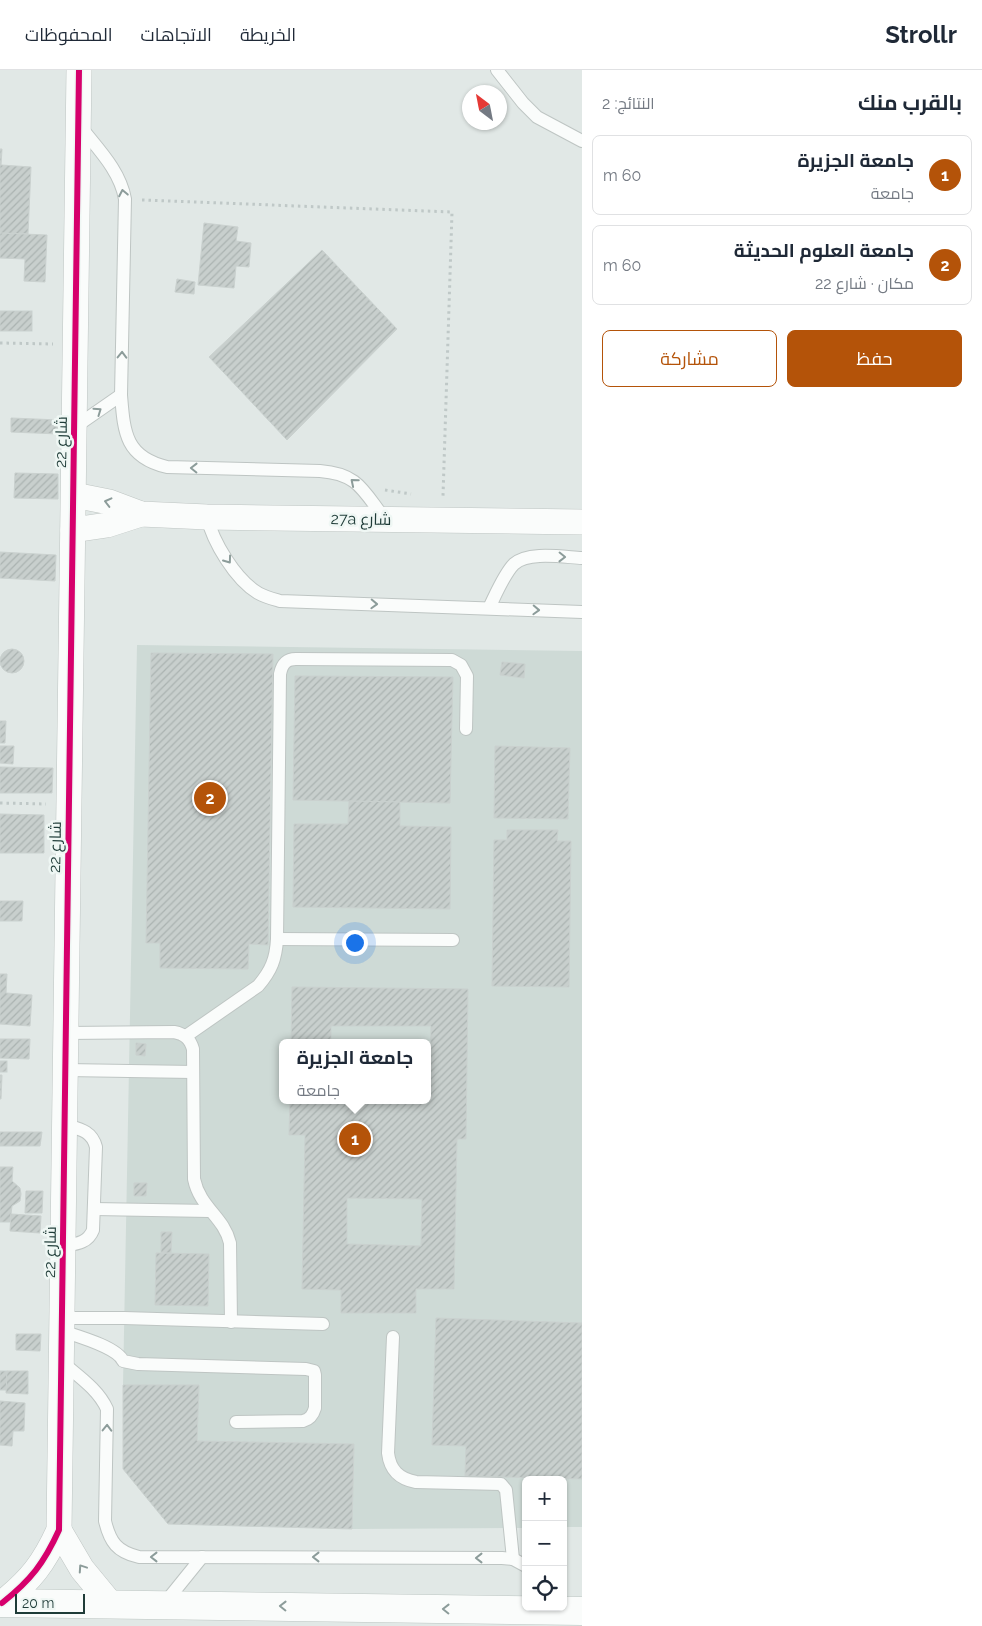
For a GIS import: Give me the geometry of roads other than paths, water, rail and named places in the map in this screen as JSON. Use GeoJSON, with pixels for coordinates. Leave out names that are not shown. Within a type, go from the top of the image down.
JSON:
{"type":"FeatureCollection","features":[{"type":"Feature","properties":{"kind":"street","name":"شارع 22"},"geometry":{"type":"LineString","coordinates":[[1,1603],[21,1588],[37,1571],[50,1551],[60,1530],[79,70]]}},
{"type":"Feature","properties":{"kind":"street","name":"27a شارع"},"geometry":{"type":"LineString","coordinates":[[74,495],[109,502],[141,514],[207,517],[582,522]]}},
{"type":"Feature","properties":{"kind":"street","name":"27a شارع"},"geometry":{"type":"LineString","coordinates":[[73,530],[107,525],[141,514]]}},
{"type":"Feature","properties":{"kind":"street"},"geometry":{"type":"LineString","coordinates":[[60,1530],[82,1569],[110,1603]]}},
{"type":"Feature","properties":{"kind":"street"},"geometry":{"type":"LineString","coordinates":[[1,1603],[573,1608]]}},
{"type":"Feature","properties":{"kind":"lane"},"geometry":{"type":"LineString","coordinates":[[497,70],[523,104],[537,117],[582,141]]}},
{"type":"Feature","properties":{"kind":"lane"},"geometry":{"type":"LineString","coordinates":[[79,124],[120,180],[125,199],[121,395],[123,422],[130,444],[145,459],[166,467],[330,472],[341,474],[352,479],[360,487],[385,519]]}},
{"type":"Feature","properties":{"kind":"lane"},"geometry":{"type":"LineString","coordinates":[[74,427],[121,395]]}},
{"type":"Feature","properties":{"kind":"lane"},"geometry":{"type":"LineString","coordinates":[[207,517],[214,540],[241,578],[249,586],[269,598],[280,601],[582,612]]}},
{"type":"Feature","properties":{"kind":"lane"},"geometry":{"type":"LineString","coordinates":[[489,608],[510,569],[520,560],[533,556],[582,558]]}},
{"type":"Feature","properties":{"kind":"lane"},"geometry":{"type":"LineString","coordinates":[[186,1036],[258,986],[271,970],[276,954],[280,674],[283,664],[291,659],[452,660],[461,665],[467,676],[466,730]]}},
{"type":"Feature","properties":{"kind":"lane"},"geometry":{"type":"LineString","coordinates":[[277,939],[453,940]]}},
{"type":"Feature","properties":{"kind":"lane"},"geometry":{"type":"LineString","coordinates":[[66,1032],[174,1032],[186,1036],[191,1042],[193,1049],[194,1179],[198,1194],[225,1229],[230,1243],[231,1322]]}},
{"type":"Feature","properties":{"kind":"lane"},"geometry":{"type":"LineString","coordinates":[[66,1070],[193,1072]]}},
{"type":"Feature","properties":{"kind":"lane"},"geometry":{"type":"LineString","coordinates":[[64,1246],[81,1243],[91,1236],[93,1230],[96,1147],[91,1135],[66,1125]]}},
{"type":"Feature","properties":{"kind":"lane"},"geometry":{"type":"LineString","coordinates":[[94,1209],[210,1211]]}},
{"type":"Feature","properties":{"kind":"lane"},"geometry":{"type":"LineString","coordinates":[[62,1324],[124,1318],[323,1324]]}},
{"type":"Feature","properties":{"kind":"lane"},"geometry":{"type":"LineString","coordinates":[[62,1324],[121,1357],[123,1361],[138,1364],[306,1369],[314,1371],[315,1408],[314,1413],[308,1420],[236,1422]]}},
{"type":"Feature","properties":{"kind":"lane"},"geometry":{"type":"LineString","coordinates":[[393,1337],[389,1462],[394,1470],[407,1481],[501,1484],[506,1490],[513,1559]]}},
{"type":"Feature","properties":{"kind":"lane"},"geometry":{"type":"LineString","coordinates":[[62,1362],[95,1391],[107,1408],[105,1521],[108,1534],[115,1546],[126,1554],[138,1558],[513,1559],[522,1564]]}},
{"type":"Feature","properties":{"kind":"lane"},"geometry":{"type":"LineString","coordinates":[[163,1604],[202,1557]]}},
{"type":"Feature","properties":{"kind":"place","name":"جامعة العلوم الحديثة"},"geometry":{"type":"Point","coordinates":[210,798]}},
{"type":"Feature","properties":{"kind":"place","name":"جامعة الجزيرة"},"geometry":{"type":"Point","coordinates":[355,1139]}}]}
